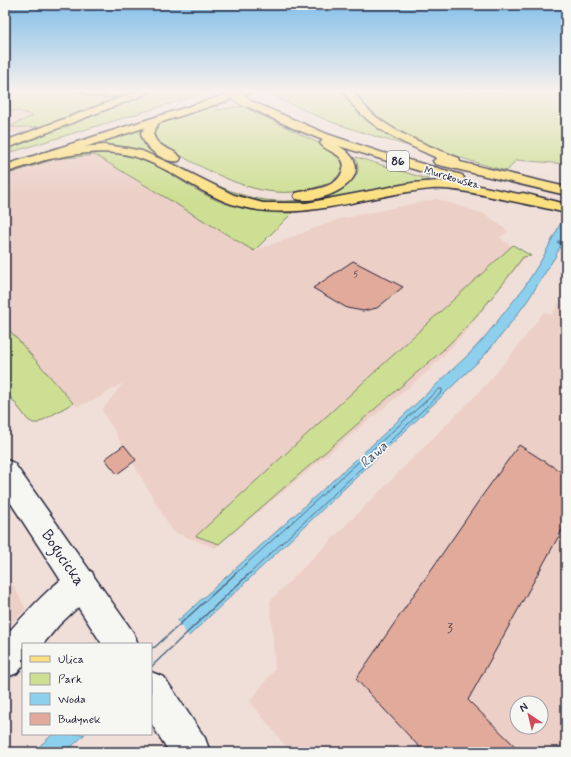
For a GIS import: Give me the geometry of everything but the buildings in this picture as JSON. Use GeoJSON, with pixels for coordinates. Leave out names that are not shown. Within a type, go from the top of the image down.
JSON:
{"type":"FeatureCollection","features":[{"type":"Feature","properties":{"kind":"main road"},"geometry":{"type":"LineString","coordinates":[[5,145],[52,127]]}},
{"type":"Feature","properties":{"kind":"main road"},"geometry":{"type":"LineString","coordinates":[[5,160],[110,127]]}},
{"type":"Feature","properties":{"kind":"main road"},"geometry":{"type":"LineString","coordinates":[[5,169],[135,127]]}},
{"type":"Feature","properties":{"kind":"main road"},"geometry":{"type":"LineString","coordinates":[[150,127],[148,130],[147,138],[160,150],[238,190],[269,196],[299,196],[321,192],[343,181],[350,170],[350,164],[345,156],[301,127]]}},
{"type":"Feature","properties":{"kind":"main road","name":"Murckowska"},"geometry":{"type":"LineString","coordinates":[[301,127],[379,156],[496,191]]}},
{"type":"Feature","properties":{"kind":"main road","name":"Murckowska"},"geometry":{"type":"LineString","coordinates":[[331,127],[349,135],[392,148],[566,191]]}},
{"type":"Feature","properties":{"kind":"main road"},"geometry":{"type":"LineString","coordinates":[[386,127],[469,168]]}},
{"type":"Feature","properties":{"kind":"main road"},"geometry":{"type":"LineString","coordinates":[[46,156],[89,150],[130,152],[148,158],[223,197],[245,204],[265,207],[307,208],[433,185],[496,191],[566,209]]}},
{"type":"Feature","properties":{"kind":"street","name":"Bogucicka"},"geometry":{"type":"LineString","coordinates":[[5,471],[114,633]]}},
{"type":"Feature","properties":{"kind":"street"},"geometry":{"type":"LineString","coordinates":[[5,661],[48,614],[81,583]]}},
{"type":"Feature","properties":{"kind":"street"},"geometry":{"type":"LineString","coordinates":[[160,704],[191,752]]}},
{"type":"Feature","properties":{"kind":"shaded area"},"geometry":{"type":"Polygon","coordinates":[[[5,127],[45,127],[25,135],[22,133],[5,133],[5,127]]]}},
{"type":"Feature","properties":{"kind":"shaded area"},"geometry":{"type":"Polygon","coordinates":[[[95,155],[254,251],[340,219],[436,199],[485,214],[508,231],[500,238],[526,256],[464,334],[427,372],[215,548],[173,532],[102,410],[123,383],[100,397],[77,407],[5,325],[5,175],[55,159],[95,155]]]}},
{"type":"Feature","properties":{"kind":"shaded area"},"geometry":{"type":"Polygon","coordinates":[[[566,294],[566,752],[290,752],[250,701],[275,669],[270,601],[483,388],[508,359],[544,312],[551,315],[566,294]]]}},
{"type":"Feature","properties":{"kind":"shaded area"},"geometry":{"type":"Polygon","coordinates":[[[5,571],[26,609],[5,629],[5,571]]]}},
{"type":"Feature","properties":{"kind":"green space"},"geometry":{"type":"Polygon","coordinates":[[[61,127],[93,127],[5,154],[5,149],[61,127]]]}},
{"type":"Feature","properties":{"kind":"green space"},"geometry":{"type":"Polygon","coordinates":[[[157,127],[286,127],[327,147],[340,158],[343,167],[336,178],[317,187],[301,191],[269,191],[254,188],[223,177],[175,153],[157,141],[155,131],[157,127]]]}},
{"type":"Feature","properties":{"kind":"green space"},"geometry":{"type":"Polygon","coordinates":[[[347,127],[377,127],[416,148],[347,127]]]}},
{"type":"Feature","properties":{"kind":"green space"},"geometry":{"type":"Polygon","coordinates":[[[393,127],[566,127],[566,164],[516,160],[507,171],[446,153],[393,127]]]}},
{"type":"Feature","properties":{"kind":"green space"},"geometry":{"type":"Polygon","coordinates":[[[144,128],[141,137],[149,148],[206,180],[253,198],[285,201],[303,200],[337,191],[347,186],[357,174],[358,167],[356,157],[430,180],[400,184],[311,202],[269,203],[236,196],[145,152],[82,147],[144,128]]]}},
{"type":"Feature","properties":{"kind":"green space"},"geometry":{"type":"Polygon","coordinates":[[[97,152],[126,155],[146,161],[166,171],[194,189],[223,203],[262,211],[292,213],[254,251],[95,155],[55,159],[5,175],[5,171],[62,155],[97,152]]]}},
{"type":"Feature","properties":{"kind":"green space"},"geometry":{"type":"Polygon","coordinates":[[[513,245],[531,256],[523,257],[505,282],[465,328],[443,350],[219,544],[196,536],[513,245]]]}},
{"type":"Feature","properties":{"kind":"green space"},"geometry":{"type":"Polygon","coordinates":[[[5,325],[73,403],[38,423],[33,423],[28,420],[5,390],[5,325]]]}},
{"type":"Feature","properties":{"kind":"water","name":"Rawa"},"geometry":{"type":"Polygon","coordinates":[[[566,213],[566,234],[555,257],[528,300],[482,358],[152,671],[152,644],[371,446],[468,355],[484,338],[523,289],[542,259],[566,213]]]}},
{"type":"Feature","properties":{"kind":"water"},"geometry":{"type":"Polygon","coordinates":[[[52,735],[84,735],[66,752],[33,752],[52,735]]]}},
{"type":"Feature","properties":{"kind":"pier"},"geometry":{"type":"Polygon","coordinates":[[[176,620],[190,638],[152,673],[151,643],[176,620]]]}},
{"type":"Feature","properties":{"kind":"waterway"},"geometry":{"type":"LineString","coordinates":[[559,242],[566,246]]}}]}
